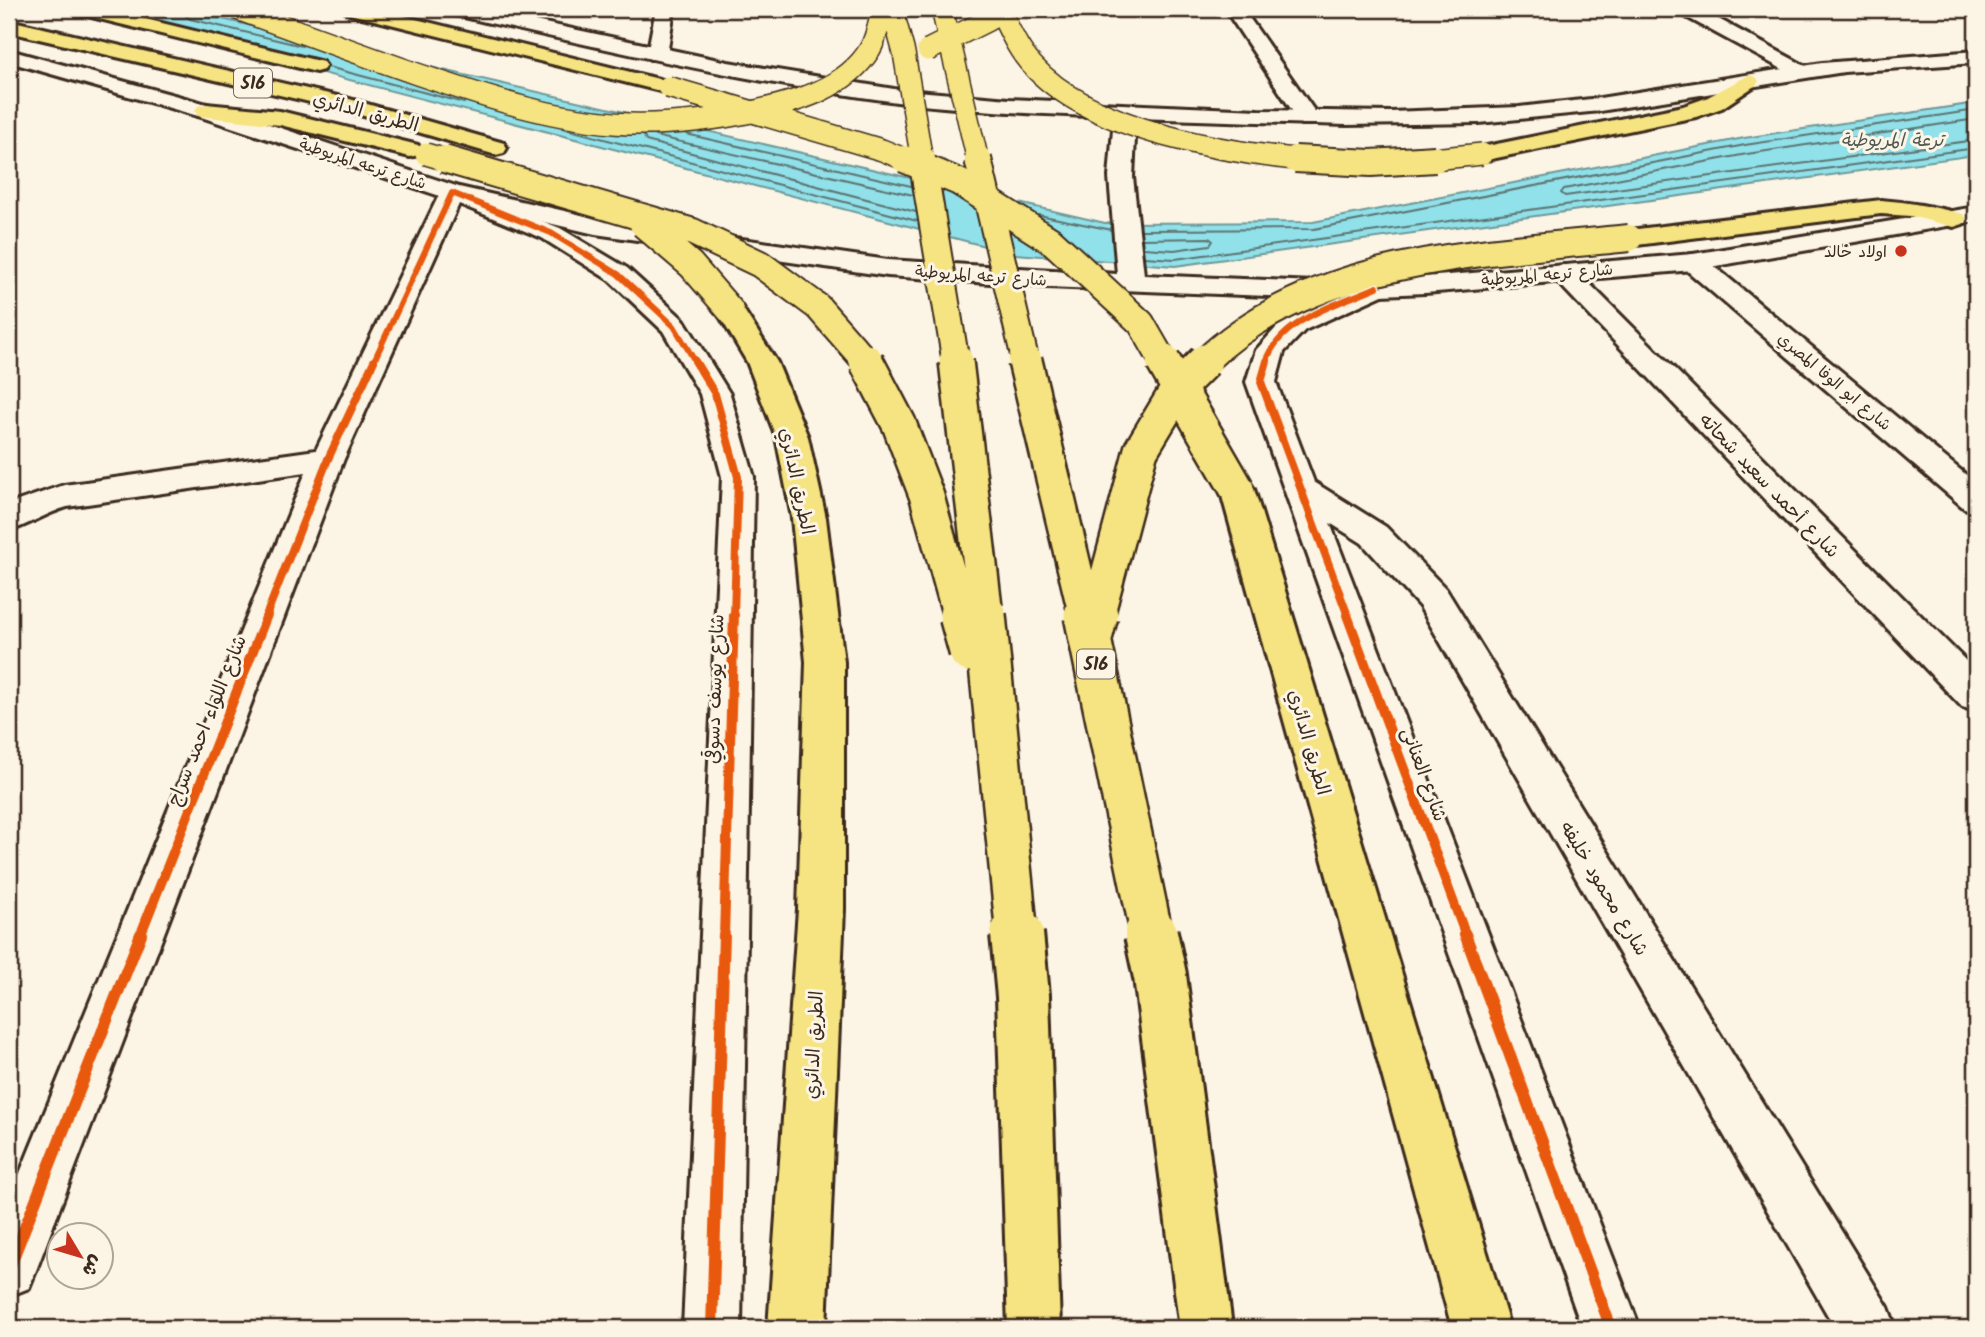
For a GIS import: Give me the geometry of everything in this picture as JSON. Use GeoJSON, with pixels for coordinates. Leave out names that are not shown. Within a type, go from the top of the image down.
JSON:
{"type":"FeatureCollection","features":[{"type":"Feature","properties":{"kind":"highway"},"geometry":{"type":"LineString","coordinates":[[82,9],[339,72]]}},
{"type":"Feature","properties":{"kind":"highway"},"geometry":{"type":"LineString","coordinates":[[237,9],[492,100],[586,121],[645,125],[696,122],[746,114],[789,102],[826,87],[852,70],[870,49],[883,9]]}},
{"type":"Feature","properties":{"kind":"highway","name":"الطريق الدائري"},"geometry":{"type":"LineString","coordinates":[[353,9],[668,87],[881,150],[960,182],[1053,242],[1141,323],[1237,489],[1481,1328]]}},
{"type":"Feature","properties":{"kind":"highway"},"geometry":{"type":"LineString","coordinates":[[892,9],[904,53],[960,385],[1001,757],[1023,996],[1034,1328]]}},
{"type":"Feature","properties":{"kind":"highway","name":"516"},"geometry":{"type":"LineString","coordinates":[[942,9],[1091,639],[1160,976],[1206,1328]]}},
{"type":"Feature","properties":{"kind":"highway"},"geometry":{"type":"LineString","coordinates":[[635,100],[747,96],[841,79],[942,45],[988,20],[1000,9],[1021,50],[1037,70],[1062,90],[1097,110],[1140,127],[1214,146],[1308,160],[1369,163],[1428,161],[1482,154],[1688,112],[1734,93],[1749,80]]}},
{"type":"Feature","properties":{"kind":"highway","name":"الطريق الدائري"},"geometry":{"type":"LineString","coordinates":[[9,26],[346,104],[496,148],[544,168],[597,195],[637,220],[691,265],[730,310],[762,362],[792,437],[809,518],[825,662],[821,909],[797,1328]]}},
{"type":"Feature","properties":{"kind":"highway"},"geometry":{"type":"LineString","coordinates":[[362,77],[472,94],[590,100]]}},
{"type":"Feature","properties":{"kind":"highway"},"geometry":{"type":"LineString","coordinates":[[206,111],[280,118],[426,154],[693,232],[760,264],[818,307],[865,359],[899,424],[927,497],[1001,757]]}},
{"type":"Feature","properties":{"kind":"highway"},"geometry":{"type":"LineString","coordinates":[[1091,639],[1141,451],[1172,393],[1216,346],[1271,309],[1337,282],[1409,265],[1881,207],[1965,217]]}},
{"type":"Feature","properties":{"kind":"street"},"geometry":{"type":"LineString","coordinates":[[455,9],[483,12],[657,55],[896,95],[1023,107],[1309,118],[1481,116],[1569,109],[1802,72],[1900,61],[1976,57]]}},
{"type":"Feature","properties":{"kind":"street"},"geometry":{"type":"LineString","coordinates":[[657,55],[665,9]]}},
{"type":"Feature","properties":{"kind":"street"},"geometry":{"type":"LineString","coordinates":[[1234,9],[1309,118]]}},
{"type":"Feature","properties":{"kind":"street"},"geometry":{"type":"LineString","coordinates":[[1686,9],[1802,72]]}},
{"type":"Feature","properties":{"kind":"street","name":"شارع ترعه المريوطية"},"geometry":{"type":"LineString","coordinates":[[9,56],[206,111],[452,193],[595,226],[888,268],[1129,274],[1315,290],[1693,262],[1965,217]]}},
{"type":"Feature","properties":{"kind":"street"},"geometry":{"type":"LineString","coordinates":[[1125,111],[1121,154],[1122,202],[1129,274]]}},
{"type":"Feature","properties":{"kind":"street","name":"شارع اللواء احمد سراج"},"geometry":{"type":"LineString","coordinates":[[9,1268],[328,459],[452,193]]}},
{"type":"Feature","properties":{"kind":"street","name":"شارع يوسف دسوقي"},"geometry":{"type":"LineString","coordinates":[[452,193],[551,233],[573,246],[618,274],[674,326],[715,394],[738,477],[712,1328]]}},
{"type":"Feature","properties":{"kind":"street","name":"شارع ابو الوفا المصري"},"geometry":{"type":"LineString","coordinates":[[1693,262],[1976,500]]}},
{"type":"Feature","properties":{"kind":"street","name":"شارع أحمد سعيد شحاته"},"geometry":{"type":"LineString","coordinates":[[1564,273],[1976,696]]}},
{"type":"Feature","properties":{"kind":"street","name":"شارع العنانى"},"geometry":{"type":"LineString","coordinates":[[1377,287],[1295,324],[1270,350],[1261,382],[1611,1328]]}},
{"type":"Feature","properties":{"kind":"street"},"geometry":{"type":"LineString","coordinates":[[9,519],[29,506],[64,496],[328,459]]}},
{"type":"Feature","properties":{"kind":"street","name":"شارع محمود خليفه"},"geometry":{"type":"LineString","coordinates":[[1300,488],[1374,535],[1433,598],[1867,1328]]}},
{"type":"Feature","properties":{"kind":"water","name":"ترعة المريوطية"},"geometry":{"type":"Polygon","coordinates":[[[78,9],[179,9],[1105,223],[1313,222],[1744,138],[1976,103],[1976,155],[1175,266],[1015,254],[78,9]]]}},
{"type":"Feature","properties":{"kind":"cycle path"},"geometry":{"type":"LineString","coordinates":[[9,1268],[328,459],[452,193],[551,233],[618,274],[674,326],[715,394],[738,477],[712,1328]]}},
{"type":"Feature","properties":{"kind":"cycle path"},"geometry":{"type":"LineString","coordinates":[[1377,287],[1295,324],[1270,350],[1261,382],[1611,1328]]}},
{"type":"Feature","properties":{"kind":"place","name":"اولاد خالد"},"geometry":{"type":"Point","coordinates":[1901,251]}}]}
